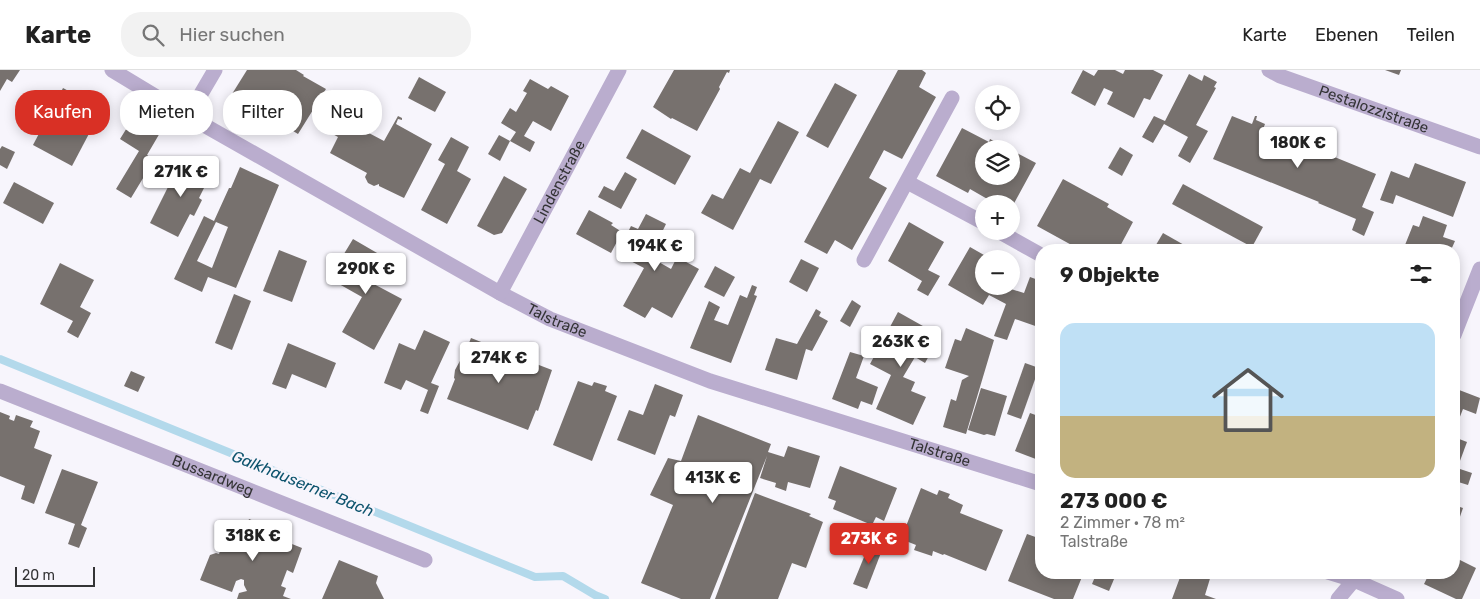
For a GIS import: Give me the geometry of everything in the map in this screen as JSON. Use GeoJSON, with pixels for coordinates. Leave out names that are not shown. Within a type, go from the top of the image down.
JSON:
{"type":"FeatureCollection","features":[{"type":"Feature","properties":{"kind":"street","name":"Talstraße"},"geometry":{"type":"LineString","coordinates":[[112,70],[145,90]]}},
{"type":"Feature","properties":{"kind":"street"},"geometry":{"type":"LineString","coordinates":[[203,90],[215,70]]}},
{"type":"Feature","properties":{"kind":"street","name":"Lindenstraße"},"geometry":{"type":"LineString","coordinates":[[500,293],[619,70]]}},
{"type":"Feature","properties":{"kind":"street","name":"Pestalozzistraße"},"geometry":{"type":"LineString","coordinates":[[1269,70],[1280,76],[1480,147]]}},
{"type":"Feature","properties":{"kind":"street"},"geometry":{"type":"LineString","coordinates":[[864,260],[952,98]]}},
{"type":"Feature","properties":{"kind":"street","name":"Talstraße"},"geometry":{"type":"LineString","coordinates":[[213,130],[500,293],[550,319],[710,381],[1035,482]]}},
{"type":"Feature","properties":{"kind":"street"},"geometry":{"type":"LineString","coordinates":[[907,182],[975,218]]}},
{"type":"Feature","properties":{"kind":"street"},"geometry":{"type":"LineString","coordinates":[[1014,240],[1035,252]]}},
{"type":"Feature","properties":{"kind":"street"},"geometry":{"type":"LineString","coordinates":[[1460,320],[1480,269]]}},
{"type":"Feature","properties":{"kind":"street","name":"Bussardweg"},"geometry":{"type":"LineString","coordinates":[[0,390],[425,560]]}},
{"type":"Feature","properties":{"kind":"street"},"geometry":{"type":"LineString","coordinates":[[1338,599],[1354,579]]}},
{"type":"Feature","properties":{"kind":"street"},"geometry":{"type":"LineString","coordinates":[[1361,579],[1397,599]]}},
{"type":"Feature","properties":{"kind":"building"},"geometry":{"type":"Polygon","coordinates":[[[0,70],[20,70],[12,82],[7,79],[0,91],[0,70]]]}},
{"type":"Feature","properties":{"kind":"building"},"geometry":{"type":"Polygon","coordinates":[[[247,70],[296,70],[326,89],[312,90],[312,112],[302,128],[302,90],[234,90],[247,70]]]}},
{"type":"Feature","properties":{"kind":"building"},"geometry":{"type":"Polygon","coordinates":[[[674,70],[730,70],[729,73],[727,72],[697,131],[671,119],[653,107],[674,70]]]}},
{"type":"Feature","properties":{"kind":"building"},"geometry":{"type":"Polygon","coordinates":[[[898,70],[922,70],[926,73],[919,87],[936,97],[902,159],[884,150],[869,178],[887,188],[852,250],[835,240],[827,254],[804,242],[898,70]]]}},
{"type":"Feature","properties":{"kind":"building"},"geometry":{"type":"Polygon","coordinates":[[[1083,70],[1094,76],[1098,70],[1115,70],[1123,74],[1125,70],[1153,70],[1163,75],[1150,100],[1144,98],[1134,118],[1107,104],[1113,92],[1104,88],[1095,106],[1071,93],[1083,70]]]}},
{"type":"Feature","properties":{"kind":"building"},"geometry":{"type":"Polygon","coordinates":[[[1385,70],[1401,70],[1399,75],[1385,70]]]}},
{"type":"Feature","properties":{"kind":"building"},"geometry":{"type":"Polygon","coordinates":[[[1189,74],[1202,81],[1204,75],[1217,82],[1214,87],[1216,88],[1196,125],[1208,131],[1190,163],[1178,156],[1188,137],[1164,124],[1153,143],[1142,137],[1154,116],[1165,121],[1189,74]]]}},
{"type":"Feature","properties":{"kind":"building"},"geometry":{"type":"Polygon","coordinates":[[[419,77],[446,92],[435,112],[408,98],[419,77]]]}},
{"type":"Feature","properties":{"kind":"building"},"geometry":{"type":"Polygon","coordinates":[[[530,79],[548,89],[551,86],[569,96],[551,131],[533,121],[524,136],[535,142],[530,152],[510,141],[516,132],[501,123],[510,108],[516,112],[527,93],[523,91],[530,79]]]}},
{"type":"Feature","properties":{"kind":"building"},"geometry":{"type":"Polygon","coordinates":[[[835,83],[857,95],[828,148],[806,136],[835,83]]]}},
{"type":"Feature","properties":{"kind":"building"},"geometry":{"type":"Polygon","coordinates":[[[398,116],[402,120],[398,119],[396,124],[432,144],[404,198],[379,186],[379,184],[374,186],[368,183],[365,177],[367,173],[330,153],[338,137],[334,135],[373,135],[384,141],[398,116]]]}},
{"type":"Feature","properties":{"kind":"building"},"geometry":{"type":"Polygon","coordinates":[[[1232,116],[1252,124],[1255,116],[1257,116],[1256,120],[1265,124],[1262,132],[1267,134],[1269,130],[1376,174],[1362,207],[1374,212],[1364,236],[1352,230],[1356,219],[1213,159],[1232,116]]]}},
{"type":"Feature","properties":{"kind":"building"},"geometry":{"type":"Polygon","coordinates":[[[778,121],[799,132],[771,184],[760,179],[733,230],[701,213],[712,194],[723,199],[740,168],[750,173],[778,121]]]}},
{"type":"Feature","properties":{"kind":"building"},"geometry":{"type":"Polygon","coordinates":[[[962,128],[985,140],[975,140],[975,185],[1020,185],[1020,155],[1036,163],[1019,195],[980,195],[970,189],[968,193],[936,176],[962,128]]]}},
{"type":"Feature","properties":{"kind":"building"},"geometry":{"type":"Polygon","coordinates":[[[642,129],[691,156],[675,185],[626,158],[642,129]]]}},
{"type":"Feature","properties":{"kind":"building"},"geometry":{"type":"Polygon","coordinates":[[[38,135],[88,135],[72,166],[33,145],[38,135]]]}},
{"type":"Feature","properties":{"kind":"building"},"geometry":{"type":"Polygon","coordinates":[[[122,135],[159,135],[147,155],[154,160],[131,198],[116,189],[139,151],[120,139],[122,135]]]}},
{"type":"Feature","properties":{"kind":"building"},"geometry":{"type":"Polygon","coordinates":[[[499,135],[510,141],[500,161],[488,154],[499,135]]]}},
{"type":"Feature","properties":{"kind":"building"},"geometry":{"type":"Polygon","coordinates":[[[451,137],[469,147],[457,171],[471,179],[447,224],[421,210],[445,164],[438,160],[451,137]]]}},
{"type":"Feature","properties":{"kind":"building"},"geometry":{"type":"Polygon","coordinates":[[[2,146],[15,152],[7,169],[0,165],[0,149],[2,146]]]}},
{"type":"Feature","properties":{"kind":"building"},"geometry":{"type":"Polygon","coordinates":[[[1120,147],[1133,155],[1122,176],[1108,168],[1120,147]]]}},
{"type":"Feature","properties":{"kind":"building"},"geometry":{"type":"Polygon","coordinates":[[[182,159],[211,174],[199,198],[202,200],[194,216],[190,214],[178,237],[150,223],[182,159]]]}},
{"type":"Feature","properties":{"kind":"building"},"geometry":{"type":"Polygon","coordinates":[[[1415,163],[1466,182],[1453,217],[1396,195],[1393,204],[1380,200],[1391,171],[1409,178],[1415,163]]]}},
{"type":"Feature","properties":{"kind":"building"},"geometry":{"type":"Polygon","coordinates":[[[240,167],[279,185],[236,288],[208,277],[202,292],[174,279],[204,216],[214,221],[229,188],[231,188],[240,167]],[[216,222],[197,261],[212,268],[228,227],[216,222]]]}},
{"type":"Feature","properties":{"kind":"building"},"geometry":{"type":"Polygon","coordinates":[[[625,172],[637,179],[621,209],[598,197],[604,186],[614,191],[625,172]]]}},
{"type":"Feature","properties":{"kind":"building"},"geometry":{"type":"Polygon","coordinates":[[[504,176],[527,189],[502,233],[494,235],[477,226],[504,176]]]}},
{"type":"Feature","properties":{"kind":"building"},"geometry":{"type":"Polygon","coordinates":[[[1063,179],[1109,204],[1107,207],[1133,222],[1121,244],[1070,244],[1037,226],[1063,179]]]}},
{"type":"Feature","properties":{"kind":"building"},"geometry":{"type":"Polygon","coordinates":[[[14,182],[54,203],[43,224],[3,203],[14,182]]]}},
{"type":"Feature","properties":{"kind":"building"},"geometry":{"type":"Polygon","coordinates":[[[1183,184],[1263,227],[1254,244],[1246,244],[1172,204],[1183,184]]]}},
{"type":"Feature","properties":{"kind":"building"},"geometry":{"type":"Polygon","coordinates":[[[589,210],[613,223],[611,225],[622,232],[611,253],[576,234],[589,210]]]}},
{"type":"Feature","properties":{"kind":"building"},"geometry":{"type":"Polygon","coordinates":[[[646,214],[666,224],[650,257],[671,269],[677,257],[699,269],[672,318],[652,307],[645,318],[623,306],[644,268],[617,254],[631,226],[638,229],[646,214]]]}},
{"type":"Feature","properties":{"kind":"building"},"geometry":{"type":"Polygon","coordinates":[[[1423,216],[1447,225],[1443,237],[1455,241],[1454,244],[1405,244],[1413,225],[1419,227],[1423,216]]]}},
{"type":"Feature","properties":{"kind":"building"},"geometry":{"type":"Polygon","coordinates":[[[909,222],[944,242],[928,270],[940,276],[928,296],[917,290],[922,281],[888,261],[909,222]]]}},
{"type":"Feature","properties":{"kind":"building"},"geometry":{"type":"Polygon","coordinates":[[[1163,233],[1182,244],[1157,244],[1163,233]]]}},
{"type":"Feature","properties":{"kind":"building"},"geometry":{"type":"Polygon","coordinates":[[[353,239],[384,257],[370,282],[402,299],[374,350],[342,332],[362,297],[339,284],[346,273],[336,267],[353,239]]]}},
{"type":"Feature","properties":{"kind":"building"},"geometry":{"type":"Polygon","coordinates":[[[970,247],[975,250],[975,295],[989,295],[983,305],[948,285],[970,247]]]}},
{"type":"Feature","properties":{"kind":"building"},"geometry":{"type":"Polygon","coordinates":[[[279,250],[307,261],[292,302],[263,291],[279,250]]]}},
{"type":"Feature","properties":{"kind":"building"},"geometry":{"type":"Polygon","coordinates":[[[801,259],[819,268],[807,292],[789,282],[801,259]]]}},
{"type":"Feature","properties":{"kind":"building"},"geometry":{"type":"Polygon","coordinates":[[[60,263],[94,280],[80,307],[91,313],[78,338],[67,332],[73,321],[40,304],[60,263]]]}},
{"type":"Feature","properties":{"kind":"building"},"geometry":{"type":"Polygon","coordinates":[[[715,266],[735,277],[724,297],[704,287],[715,266]]]}},
{"type":"Feature","properties":{"kind":"building"},"geometry":{"type":"Polygon","coordinates":[[[1030,277],[1035,279],[1035,326],[1015,319],[1007,340],[994,336],[1006,304],[989,295],[1020,295],[1020,292],[1024,293],[1030,277]]]}},
{"type":"Feature","properties":{"kind":"building"},"geometry":{"type":"Polygon","coordinates":[[[752,285],[757,287],[754,295],[757,296],[731,363],[690,348],[709,301],[720,307],[714,320],[728,325],[740,295],[747,298],[752,285]]]}},
{"type":"Feature","properties":{"kind":"building"},"geometry":{"type":"Polygon","coordinates":[[[234,294],[251,301],[232,350],[215,343],[234,294]]]}},
{"type":"Feature","properties":{"kind":"building"},"geometry":{"type":"Polygon","coordinates":[[[852,300],[861,306],[850,327],[840,321],[852,300]]]}},
{"type":"Feature","properties":{"kind":"building"},"geometry":{"type":"Polygon","coordinates":[[[816,309],[821,312],[819,316],[828,321],[812,351],[806,349],[797,380],[765,370],[776,338],[797,344],[816,309]]]}},
{"type":"Feature","properties":{"kind":"building"},"geometry":{"type":"Polygon","coordinates":[[[898,312],[930,330],[920,348],[930,354],[925,363],[915,357],[903,377],[915,382],[911,391],[926,397],[913,425],[876,409],[891,375],[870,364],[898,312]]]}},
{"type":"Feature","properties":{"kind":"building"},"geometry":{"type":"Polygon","coordinates":[[[966,328],[994,340],[966,434],[943,427],[951,399],[956,401],[962,380],[969,376],[945,368],[955,339],[961,341],[966,328]]]}},
{"type":"Feature","properties":{"kind":"building"},"geometry":{"type":"Polygon","coordinates":[[[424,330],[450,342],[431,383],[439,386],[428,414],[420,411],[428,390],[406,380],[401,390],[384,383],[399,343],[415,350],[424,330]]]}},
{"type":"Feature","properties":{"kind":"building"},"geometry":{"type":"Polygon","coordinates":[[[471,338],[504,351],[503,353],[517,359],[518,357],[552,370],[538,411],[536,410],[528,430],[447,399],[455,379],[455,370],[463,358],[471,338]]]}},
{"type":"Feature","properties":{"kind":"building"},"geometry":{"type":"Polygon","coordinates":[[[288,343],[336,363],[326,388],[292,374],[286,389],[272,384],[288,343]]]}},
{"type":"Feature","properties":{"kind":"building"},"geometry":{"type":"Polygon","coordinates":[[[850,352],[864,356],[856,378],[878,387],[872,405],[861,401],[858,409],[832,399],[850,352]]]}},
{"type":"Feature","properties":{"kind":"building"},"geometry":{"type":"Polygon","coordinates":[[[1025,363],[1035,367],[1035,379],[1021,419],[1007,414],[1025,363]]]}},
{"type":"Feature","properties":{"kind":"building"},"geometry":{"type":"Polygon","coordinates":[[[131,371],[145,377],[138,392],[124,386],[131,371]]]}},
{"type":"Feature","properties":{"kind":"building"},"geometry":{"type":"Polygon","coordinates":[[[578,381],[592,386],[594,382],[607,386],[605,391],[617,396],[592,461],[553,445],[578,381]]]}},
{"type":"Feature","properties":{"kind":"building"},"geometry":{"type":"Polygon","coordinates":[[[655,384],[683,395],[675,417],[670,415],[655,455],[617,440],[629,410],[643,415],[655,384]]]}},
{"type":"Feature","properties":{"kind":"building"},"geometry":{"type":"Polygon","coordinates":[[[981,388],[1007,396],[995,436],[968,430],[981,388]]]}},
{"type":"Feature","properties":{"kind":"building"},"geometry":{"type":"Polygon","coordinates":[[[1460,390],[1480,398],[1476,414],[1463,409],[1460,417],[1460,390]]]}},
{"type":"Feature","properties":{"kind":"building"},"geometry":{"type":"Polygon","coordinates":[[[0,412],[10,416],[9,419],[14,421],[16,415],[33,421],[30,427],[40,431],[34,448],[52,455],[34,504],[21,499],[25,486],[0,476],[0,412]]]}},
{"type":"Feature","properties":{"kind":"building"},"geometry":{"type":"Polygon","coordinates":[[[1030,413],[1035,415],[1035,459],[1015,451],[1030,413]]]}},
{"type":"Feature","properties":{"kind":"building"},"geometry":{"type":"Polygon","coordinates":[[[698,415],[771,444],[768,452],[784,457],[788,446],[820,456],[810,488],[788,482],[786,491],[775,487],[776,483],[760,478],[767,456],[710,599],[681,599],[641,583],[673,505],[650,495],[668,458],[681,461],[698,415]]]}},
{"type":"Feature","properties":{"kind":"building"},"geometry":{"type":"Polygon","coordinates":[[[1460,439],[1467,442],[1460,461],[1460,439]]]}},
{"type":"Feature","properties":{"kind":"building"},"geometry":{"type":"Polygon","coordinates":[[[840,466],[897,488],[884,521],[876,517],[872,525],[833,509],[836,501],[828,498],[840,466]]]}},
{"type":"Feature","properties":{"kind":"building"},"geometry":{"type":"Polygon","coordinates":[[[62,469],[98,482],[81,525],[87,528],[79,548],[68,544],[75,524],[45,513],[62,469]]]}},
{"type":"Feature","properties":{"kind":"building"},"geometry":{"type":"Polygon","coordinates":[[[1460,469],[1472,473],[1468,485],[1460,483],[1460,469]]]}},
{"type":"Feature","properties":{"kind":"building"},"geometry":{"type":"Polygon","coordinates":[[[921,488],[937,495],[939,490],[950,494],[948,498],[963,505],[960,513],[1003,530],[986,571],[944,554],[933,551],[932,556],[914,550],[916,545],[901,539],[921,488]]]}},
{"type":"Feature","properties":{"kind":"building"},"geometry":{"type":"Polygon","coordinates":[[[755,493],[811,514],[809,516],[823,522],[806,568],[792,563],[778,599],[715,599],[755,493]]]}},
{"type":"Feature","properties":{"kind":"building"},"geometry":{"type":"Polygon","coordinates":[[[249,519],[280,531],[277,538],[302,548],[293,573],[287,570],[281,586],[286,588],[283,596],[291,599],[237,599],[239,593],[247,591],[244,580],[236,581],[232,592],[200,580],[210,555],[219,554],[223,542],[228,539],[232,541],[239,523],[245,520],[248,522],[249,519]]]}},
{"type":"Feature","properties":{"kind":"building"},"geometry":{"type":"Polygon","coordinates":[[[1027,534],[1035,537],[1035,579],[1081,579],[1073,599],[1054,599],[1008,581],[1027,534]]]}},
{"type":"Feature","properties":{"kind":"building"},"geometry":{"type":"Polygon","coordinates":[[[871,540],[884,545],[867,589],[853,584],[871,540]]]}},
{"type":"Feature","properties":{"kind":"building"},"geometry":{"type":"Polygon","coordinates":[[[339,560],[378,576],[376,583],[384,599],[322,599],[339,560]]]}},
{"type":"Feature","properties":{"kind":"building"},"geometry":{"type":"Polygon","coordinates":[[[1460,560],[1476,568],[1462,599],[1456,599],[1424,584],[1426,579],[1460,579],[1460,560]]]}},
{"type":"Feature","properties":{"kind":"building"},"geometry":{"type":"Polygon","coordinates":[[[1094,579],[1114,579],[1109,591],[1092,584],[1094,579]]]}},
{"type":"Feature","properties":{"kind":"building"},"geometry":{"type":"Polygon","coordinates":[[[1179,579],[1210,579],[1205,595],[1216,599],[1172,599],[1179,579]]]}},
{"type":"Feature","properties":{"kind":"waterway","name":"Galkhauserner Bach"},"geometry":{"type":"LineString","coordinates":[[0,359],[535,577],[563,576],[605,599]]}}]}
